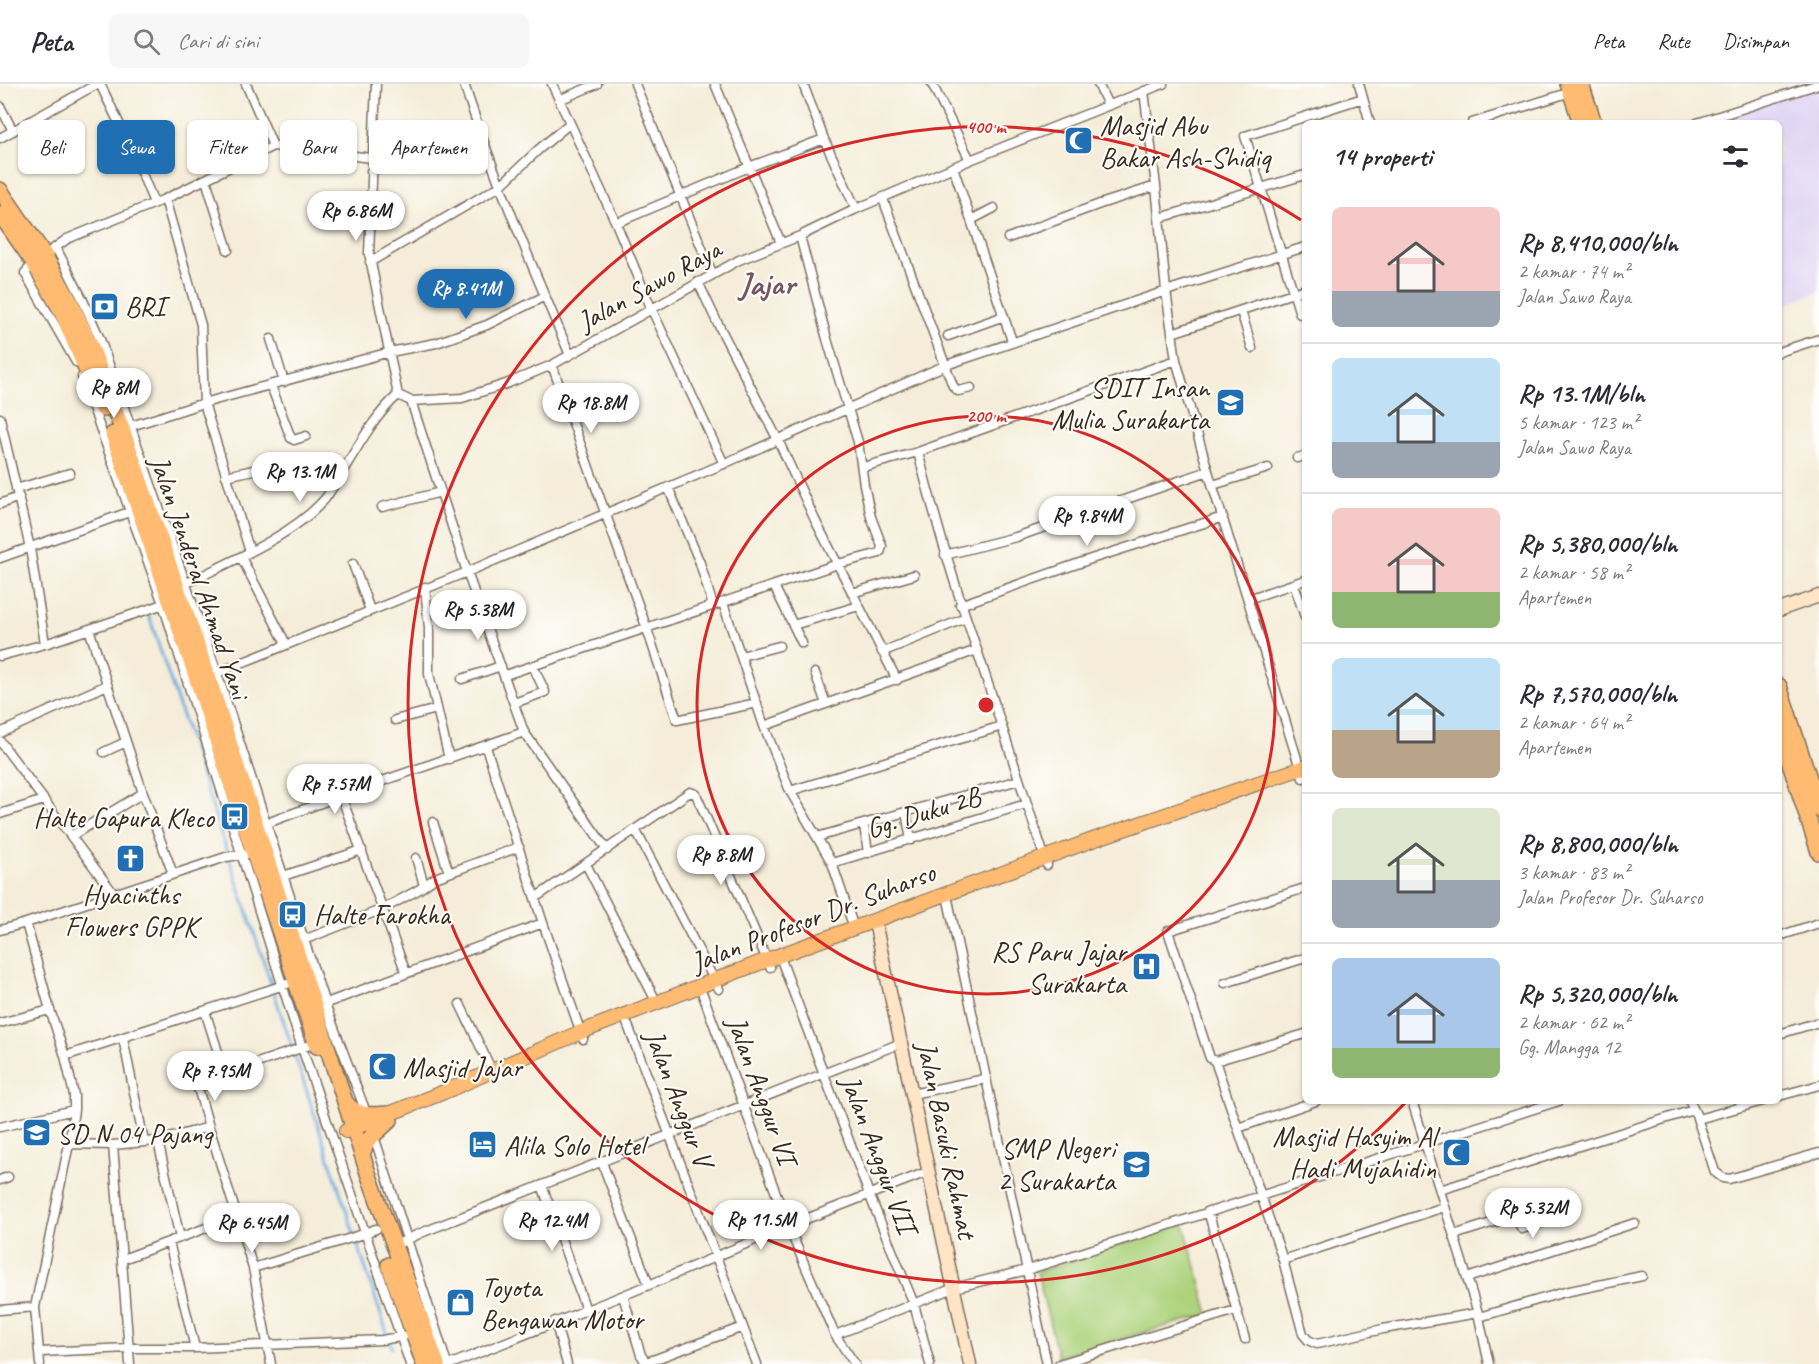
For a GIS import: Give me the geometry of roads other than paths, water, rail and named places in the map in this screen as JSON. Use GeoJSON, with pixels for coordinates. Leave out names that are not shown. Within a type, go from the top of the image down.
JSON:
{"type":"FeatureCollection","features":[{"type":"Feature","properties":{"kind":"highway"},"geometry":{"type":"LineString","coordinates":[[1573,87],[1580,120]]}},
{"type":"Feature","properties":{"kind":"highway"},"geometry":{"type":"LineString","coordinates":[[1573,87],[1592,120]]}},
{"type":"Feature","properties":{"kind":"highway","name":"Jalan Jenderal Ahmad Yani"},"geometry":{"type":"LineString","coordinates":[[0,190],[45,256],[91,348],[110,412],[143,505],[173,560],[182,585],[201,673],[205,722],[218,762],[256,827]]}},
{"type":"Feature","properties":{"kind":"highway","name":"Jalan Jenderal Ahmad Yani"},"geometry":{"type":"LineString","coordinates":[[0,214],[45,256],[61,310],[95,401],[126,427],[129,464]]}},
{"type":"Feature","properties":{"kind":"highway","name":"Jalan Jenderal Ahmad Yani"},"geometry":{"type":"LineString","coordinates":[[143,505],[150,556],[176,632],[201,673],[231,732],[256,827]]}},
{"type":"Feature","properties":{"kind":"highway"},"geometry":{"type":"LineString","coordinates":[[1782,695],[1819,809]]}},
{"type":"Feature","properties":{"kind":"highway"},"geometry":{"type":"LineString","coordinates":[[1782,741],[1819,852]]}},
{"type":"Feature","properties":{"kind":"highway"},"geometry":{"type":"LineString","coordinates":[[256,827],[244,854],[279,987],[301,1049],[361,1128],[362,1154],[393,1246],[414,1335]]}},
{"type":"Feature","properties":{"kind":"highway"},"geometry":{"type":"LineString","coordinates":[[256,827],[278,878],[320,1005],[345,1102],[361,1128],[371,1231],[414,1335],[434,1357]]}},
{"type":"Feature","properties":{"kind":"highway"},"geometry":{"type":"LineString","coordinates":[[361,1128],[389,1117]]}},
{"type":"Feature","properties":{"kind":"main road","name":"Jalan Profesor Dr. Suharso"},"geometry":{"type":"LineString","coordinates":[[389,1117],[657,1003],[717,985],[1045,861],[1302,773]]}},
{"type":"Feature","properties":{"kind":"main road","name":"Jalan Profesor Dr. Suharso"},"geometry":{"type":"LineString","coordinates":[[875,924],[948,900],[1045,861]]}},
{"type":"Feature","properties":{"kind":"main road","name":"Jalan Profesor Dr. Suharso"},"geometry":{"type":"LineString","coordinates":[[582,1036],[627,1023],[703,995],[717,985]]}},
{"type":"Feature","properties":{"kind":"street"},"geometry":{"type":"LineString","coordinates":[[0,138],[99,84],[133,152],[154,203]]}},
{"type":"Feature","properties":{"kind":"street"},"geometry":{"type":"LineString","coordinates":[[246,84],[273,146]]}},
{"type":"Feature","properties":{"kind":"street"},"geometry":{"type":"LineString","coordinates":[[374,120],[376,84]]}},
{"type":"Feature","properties":{"kind":"street"},"geometry":{"type":"LineString","coordinates":[[464,84],[476,120]]}},
{"type":"Feature","properties":{"kind":"street"},"geometry":{"type":"LineString","coordinates":[[552,84],[616,223],[652,310],[724,464]]}},
{"type":"Feature","properties":{"kind":"street"},"geometry":{"type":"LineString","coordinates":[[559,100],[597,84]]}},
{"type":"Feature","properties":{"kind":"street"},"geometry":{"type":"LineString","coordinates":[[635,84],[712,273]]}},
{"type":"Feature","properties":{"kind":"street"},"geometry":{"type":"LineString","coordinates":[[715,84],[781,243]]}},
{"type":"Feature","properties":{"kind":"street"},"geometry":{"type":"LineString","coordinates":[[803,84],[856,209]]}},
{"type":"Feature","properties":{"kind":"street"},"geometry":{"type":"LineString","coordinates":[[932,84],[970,160]]}},
{"type":"Feature","properties":{"kind":"street"},"geometry":{"type":"LineString","coordinates":[[1098,84],[1108,105]]}},
{"type":"Feature","properties":{"kind":"street"},"geometry":{"type":"LineString","coordinates":[[1359,84],[1369,120]]}},
{"type":"Feature","properties":{"kind":"street"},"geometry":{"type":"LineString","coordinates":[[1705,120],[1819,84]]}},
{"type":"Feature","properties":{"kind":"street","name":"Jalan Sawo Raya"},"geometry":{"type":"LineString","coordinates":[[398,395],[411,401],[462,398],[552,365],[652,310],[712,273],[953,167],[1160,85]]}},
{"type":"Feature","properties":{"kind":"street"},"geometry":{"type":"LineString","coordinates":[[1483,120],[1573,87]]}},
{"type":"Feature","properties":{"kind":"street"},"geometry":{"type":"LineString","coordinates":[[1144,91],[1176,360],[1208,471],[1302,770]]}},
{"type":"Feature","properties":{"kind":"street"},"geometry":{"type":"LineString","coordinates":[[1300,314],[1245,136],[1363,98]]}},
{"type":"Feature","properties":{"kind":"street"},"geometry":{"type":"LineString","coordinates":[[0,106],[13,131]]}},
{"type":"Feature","properties":{"kind":"street"},"geometry":{"type":"LineString","coordinates":[[370,262],[500,186],[569,124]]}},
{"type":"Feature","properties":{"kind":"street"},"geometry":{"type":"LineString","coordinates":[[616,223],[749,167],[825,139]]}},
{"type":"Feature","properties":{"kind":"street"},"geometry":{"type":"LineString","coordinates":[[45,256],[74,236],[165,199],[273,146],[369,158]]}},
{"type":"Feature","properties":{"kind":"street"},"geometry":{"type":"LineString","coordinates":[[488,155],[570,355]]}},
{"type":"Feature","properties":{"kind":"street"},"geometry":{"type":"LineString","coordinates":[[953,167],[1012,341]]}},
{"type":"Feature","properties":{"kind":"street"},"geometry":{"type":"LineString","coordinates":[[182,585],[250,552],[287,529],[324,500],[366,434],[398,395],[370,262],[371,174]]}},
{"type":"Feature","properties":{"kind":"street"},"geometry":{"type":"LineString","coordinates":[[1160,218],[1302,176]]}},
{"type":"Feature","properties":{"kind":"street"},"geometry":{"type":"LineString","coordinates":[[207,180],[228,250]]}},
{"type":"Feature","properties":{"kind":"street"},"geometry":{"type":"LineString","coordinates":[[1008,238],[1156,186]]}},
{"type":"Feature","properties":{"kind":"street"},"geometry":{"type":"LineString","coordinates":[[883,198],[955,390],[971,388]]}},
{"type":"Feature","properties":{"kind":"street"},"geometry":{"type":"LineString","coordinates":[[165,199],[201,325],[204,404],[250,552]]}},
{"type":"Feature","properties":{"kind":"street"},"geometry":{"type":"LineString","coordinates":[[971,220],[994,208]]}},
{"type":"Feature","properties":{"kind":"street"},"geometry":{"type":"LineString","coordinates":[[462,679],[534,666],[838,564],[880,553],[882,546],[871,517],[858,442],[827,339],[800,236]]}},
{"type":"Feature","properties":{"kind":"street"},"geometry":{"type":"LineString","coordinates":[[201,673],[286,644],[467,572],[605,512],[724,464],[946,365],[1012,341],[1302,248]]}},
{"type":"Feature","properties":{"kind":"street"},"geometry":{"type":"LineString","coordinates":[[698,282],[897,680]]}},
{"type":"Feature","properties":{"kind":"street"},"geometry":{"type":"LineString","coordinates":[[1172,333],[1302,290]]}},
{"type":"Feature","properties":{"kind":"street"},"geometry":{"type":"LineString","coordinates":[[126,427],[390,352],[464,335],[518,311],[545,296]]}},
{"type":"Feature","properties":{"kind":"street"},"geometry":{"type":"LineString","coordinates":[[1241,311],[1252,348]]}},
{"type":"Feature","properties":{"kind":"street"},"geometry":{"type":"LineString","coordinates":[[948,336],[1004,316]]}},
{"type":"Feature","properties":{"kind":"street"},"geometry":{"type":"LineString","coordinates":[[271,339],[284,382]]}},
{"type":"Feature","properties":{"kind":"street"},"geometry":{"type":"LineString","coordinates":[[1782,351],[1819,339]]}},
{"type":"Feature","properties":{"kind":"street"},"geometry":{"type":"LineString","coordinates":[[863,467],[918,452],[1176,360]]}},
{"type":"Feature","properties":{"kind":"street"},"geometry":{"type":"LineString","coordinates":[[552,365],[647,629],[677,720],[757,703]]}},
{"type":"Feature","properties":{"kind":"street"},"geometry":{"type":"LineString","coordinates":[[271,386],[291,438],[294,440],[306,436]]}},
{"type":"Feature","properties":{"kind":"street"},"geometry":{"type":"LineString","coordinates":[[411,401],[467,572],[524,732],[607,850]]}},
{"type":"Feature","properties":{"kind":"street"},"geometry":{"type":"LineString","coordinates":[[0,418],[3,447],[30,548],[45,644]]}},
{"type":"Feature","properties":{"kind":"street"},"geometry":{"type":"LineString","coordinates":[[918,452],[960,605],[977,650],[1045,861]]}},
{"type":"Feature","properties":{"kind":"street"},"geometry":{"type":"LineString","coordinates":[[0,558],[143,505],[129,464]]}},
{"type":"Feature","properties":{"kind":"street"},"geometry":{"type":"LineString","coordinates":[[226,476],[272,466]]}},
{"type":"Feature","properties":{"kind":"street"},"geometry":{"type":"LineString","coordinates":[[1213,485],[1268,468]]}},
{"type":"Feature","properties":{"kind":"street"},"geometry":{"type":"LineString","coordinates":[[945,555],[1016,537],[1208,471]]}},
{"type":"Feature","properties":{"kind":"street"},"geometry":{"type":"LineString","coordinates":[[0,504],[17,493],[70,473]]}},
{"type":"Feature","properties":{"kind":"street"},"geometry":{"type":"LineString","coordinates":[[668,487],[700,563],[712,606]]}},
{"type":"Feature","properties":{"kind":"street"},"geometry":{"type":"LineString","coordinates":[[382,507],[441,492]]}},
{"type":"Feature","properties":{"kind":"street"},"geometry":{"type":"LineString","coordinates":[[960,605],[1091,559],[1223,517]]}},
{"type":"Feature","properties":{"kind":"street"},"geometry":{"type":"LineString","coordinates":[[241,557],[286,644]]}},
{"type":"Feature","properties":{"kind":"street"},"geometry":{"type":"LineString","coordinates":[[353,564],[370,610]]}},
{"type":"Feature","properties":{"kind":"street"},"geometry":{"type":"LineString","coordinates":[[852,593],[914,575]]}},
{"type":"Feature","properties":{"kind":"street"},"geometry":{"type":"LineString","coordinates":[[1248,599],[1302,581]]}},
{"type":"Feature","properties":{"kind":"street"},"geometry":{"type":"LineString","coordinates":[[1294,584],[1302,608]]}},
{"type":"Feature","properties":{"kind":"street"},"geometry":{"type":"LineString","coordinates":[[774,586],[802,643]]}},
{"type":"Feature","properties":{"kind":"street"},"geometry":{"type":"LineString","coordinates":[[425,587],[429,628],[429,674],[449,759]]}},
{"type":"Feature","properties":{"kind":"street"},"geometry":{"type":"LineString","coordinates":[[1782,609],[1819,596]]}},
{"type":"Feature","properties":{"kind":"street"},"geometry":{"type":"LineString","coordinates":[[0,656],[45,644],[167,603]]}},
{"type":"Feature","properties":{"kind":"street"},"geometry":{"type":"LineString","coordinates":[[723,603],[764,726],[790,791],[832,863],[855,931]]}},
{"type":"Feature","properties":{"kind":"street"},"geometry":{"type":"LineString","coordinates":[[793,625],[859,606]]}},
{"type":"Feature","properties":{"kind":"street"},"geometry":{"type":"LineString","coordinates":[[882,652],[966,618]]}},
{"type":"Feature","properties":{"kind":"street"},"geometry":{"type":"LineString","coordinates":[[89,629],[143,793],[173,874]]}},
{"type":"Feature","properties":{"kind":"street"},"geometry":{"type":"LineString","coordinates":[[741,656],[779,646]]}},
{"type":"Feature","properties":{"kind":"street"},"geometry":{"type":"LineString","coordinates":[[764,726],[977,650]]}},
{"type":"Feature","properties":{"kind":"street"},"geometry":{"type":"LineString","coordinates":[[514,703],[544,692],[534,666]]}},
{"type":"Feature","properties":{"kind":"street"},"geometry":{"type":"LineString","coordinates":[[815,673],[826,704]]}},
{"type":"Feature","properties":{"kind":"street"},"geometry":{"type":"LineString","coordinates":[[0,733],[107,685]]}},
{"type":"Feature","properties":{"kind":"street"},"geometry":{"type":"LineString","coordinates":[[395,720],[437,709]]}},
{"type":"Feature","properties":{"kind":"street"},"geometry":{"type":"LineString","coordinates":[[790,791],[1002,726]]}},
{"type":"Feature","properties":{"kind":"street"},"geometry":{"type":"LineString","coordinates":[[256,827],[524,732]]}},
{"type":"Feature","properties":{"kind":"street"},"geometry":{"type":"LineString","coordinates":[[0,741],[114,894]]}},
{"type":"Feature","properties":{"kind":"street"},"geometry":{"type":"LineString","coordinates":[[104,752],[126,742]]}},
{"type":"Feature","properties":{"kind":"street"},"geometry":{"type":"LineString","coordinates":[[486,747],[582,1036]]}},
{"type":"Feature","properties":{"kind":"street"},"geometry":{"type":"LineString","coordinates":[[0,930],[226,857],[244,854],[218,762]]}},
{"type":"Feature","properties":{"kind":"street"},"geometry":{"type":"LineString","coordinates":[[332,771],[406,973]]}},
{"type":"Feature","properties":{"kind":"street"},"geometry":{"type":"LineString","coordinates":[[817,837],[1019,780]]}},
{"type":"Feature","properties":{"kind":"street","name":"Jalan Anggur VII"},"geometry":{"type":"LineString","coordinates":[[636,831],[690,792],[696,794],[823,1072],[914,1304],[930,1364]]}},
{"type":"Feature","properties":{"kind":"street"},"geometry":{"type":"LineString","coordinates":[[71,836],[143,793]]}},
{"type":"Feature","properties":{"kind":"street"},"geometry":{"type":"LineString","coordinates":[[0,814],[44,800]]}},
{"type":"Feature","properties":{"kind":"street","name":"Gg. Duku 2B"},"geometry":{"type":"LineString","coordinates":[[832,863],[1026,804]]}},
{"type":"Feature","properties":{"kind":"street"},"geometry":{"type":"LineString","coordinates":[[906,812],[911,840]]}},
{"type":"Feature","properties":{"kind":"street"},"geometry":{"type":"LineString","coordinates":[[433,822],[448,873]]}},
{"type":"Feature","properties":{"kind":"street"},"geometry":{"type":"LineString","coordinates":[[864,825],[868,853]]}},
{"type":"Feature","properties":{"kind":"street"},"geometry":{"type":"LineString","coordinates":[[535,898],[636,831],[717,985]]}},
{"type":"Feature","properties":{"kind":"street"},"geometry":{"type":"LineString","coordinates":[[299,941],[383,909],[418,891],[431,879],[519,847]]}},
{"type":"Feature","properties":{"kind":"street"},"geometry":{"type":"LineString","coordinates":[[278,878],[362,850]]}},
{"type":"Feature","properties":{"kind":"street"},"geometry":{"type":"LineString","coordinates":[[416,858],[424,885]]}},
{"type":"Feature","properties":{"kind":"street"},"geometry":{"type":"LineString","coordinates":[[586,864],[657,1003]]}},
{"type":"Feature","properties":{"kind":"street"},"geometry":{"type":"LineString","coordinates":[[1302,889],[1168,931],[1210,1058],[1215,1061],[1283,1260],[1303,1334],[1311,1342],[1317,1344],[1383,1329],[1479,1315],[1565,1292],[1642,1276]]}},
{"type":"Feature","properties":{"kind":"street"},"geometry":{"type":"LineString","coordinates":[[948,900],[1047,1364]]}},
{"type":"Feature","properties":{"kind":"street"},"geometry":{"type":"LineString","coordinates":[[26,923],[65,1056],[74,1095],[69,1144],[35,1307],[40,1364]]}},
{"type":"Feature","properties":{"kind":"street"},"geometry":{"type":"LineString","coordinates":[[410,1364],[414,1335],[408,1239],[361,1128],[320,1005],[543,923]]}},
{"type":"Feature","properties":{"kind":"street"},"geometry":{"type":"LineString","coordinates":[[1782,935],[1819,923]]}},
{"type":"Feature","properties":{"kind":"street","name":"Jalan Basuki Rahmat"},"geometry":{"type":"LineString","coordinates":[[875,924],[970,1364]]}},
{"type":"Feature","properties":{"kind":"street"},"geometry":{"type":"LineString","coordinates":[[1225,983],[1302,959]]}},
{"type":"Feature","properties":{"kind":"street"},"geometry":{"type":"LineString","coordinates":[[65,1056],[279,987]]}},
{"type":"Feature","properties":{"kind":"street","name":"Jalan Anggur VI"},"geometry":{"type":"LineString","coordinates":[[703,995],[788,1226],[835,1335],[855,1364]]}},
{"type":"Feature","properties":{"kind":"street"},"geometry":{"type":"LineString","coordinates":[[460,1004],[493,1073]]}},
{"type":"Feature","properties":{"kind":"street"},"geometry":{"type":"LineString","coordinates":[[0,1023],[50,1010]]}},
{"type":"Feature","properties":{"kind":"street"},"geometry":{"type":"LineString","coordinates":[[206,1011],[225,1074]]}},
{"type":"Feature","properties":{"kind":"street"},"geometry":{"type":"LineString","coordinates":[[1782,1033],[1819,1022]]}},
{"type":"Feature","properties":{"kind":"street","name":"Jalan Anggur V"},"geometry":{"type":"LineString","coordinates":[[627,1023],[756,1364]]}},
{"type":"Feature","properties":{"kind":"street"},"geometry":{"type":"LineString","coordinates":[[1215,1061],[1302,1035]]}},
{"type":"Feature","properties":{"kind":"street"},"geometry":{"type":"LineString","coordinates":[[123,1038],[144,1142]]}},
{"type":"Feature","properties":{"kind":"street"},"geometry":{"type":"LineString","coordinates":[[393,1246],[601,1160],[902,1042]]}},
{"type":"Feature","properties":{"kind":"street"},"geometry":{"type":"LineString","coordinates":[[253,1268],[371,1231],[301,1049],[225,1074],[198,1088],[253,1268],[271,1364]]}},
{"type":"Feature","properties":{"kind":"street"},"geometry":{"type":"LineString","coordinates":[[912,1094],[985,1079]]}},
{"type":"Feature","properties":{"kind":"street"},"geometry":{"type":"LineString","coordinates":[[1782,1095],[1819,1085]]}},
{"type":"Feature","properties":{"kind":"street"},"geometry":{"type":"LineString","coordinates":[[1238,1128],[1307,1104]]}},
{"type":"Feature","properties":{"kind":"street"},"geometry":{"type":"LineString","coordinates":[[1413,1104],[1479,1315],[1489,1364]]}},
{"type":"Feature","properties":{"kind":"street"},"geometry":{"type":"LineString","coordinates":[[835,1335],[954,1288],[1026,1270],[1550,1104]]}},
{"type":"Feature","properties":{"kind":"street"},"geometry":{"type":"LineString","coordinates":[[1440,1190],[1693,1110],[1740,1104]]}},
{"type":"Feature","properties":{"kind":"street"},"geometry":{"type":"LineString","coordinates":[[0,1127],[74,1110]]}},
{"type":"Feature","properties":{"kind":"street"},"geometry":{"type":"LineString","coordinates":[[1693,1110],[1716,1172],[1723,1178],[1729,1179],[1819,1153]]}},
{"type":"Feature","properties":{"kind":"street"},"geometry":{"type":"LineString","coordinates":[[69,1144],[113,1145],[158,1141],[209,1127]]}},
{"type":"Feature","properties":{"kind":"street"},"geometry":{"type":"LineString","coordinates":[[158,1141],[180,1238]]}},
{"type":"Feature","properties":{"kind":"street"},"geometry":{"type":"LineString","coordinates":[[113,1145],[130,1364]]}},
{"type":"Feature","properties":{"kind":"street"},"geometry":{"type":"LineString","coordinates":[[601,1160],[649,1286]]}},
{"type":"Feature","properties":{"kind":"street"},"geometry":{"type":"LineString","coordinates":[[414,1335],[434,1357],[449,1364],[649,1286],[788,1226],[927,1172]]}},
{"type":"Feature","properties":{"kind":"street"},"geometry":{"type":"LineString","coordinates":[[542,1185],[586,1310]]}},
{"type":"Feature","properties":{"kind":"street"},"geometry":{"type":"LineString","coordinates":[[1454,1236],[1566,1198],[1570,1200],[1574,1209],[1571,1213],[1522,1229],[1515,1216]]}},
{"type":"Feature","properties":{"kind":"street"},"geometry":{"type":"LineString","coordinates":[[1283,1260],[1441,1208]]}},
{"type":"Feature","properties":{"kind":"street"},"geometry":{"type":"LineString","coordinates":[[1208,1211],[1245,1339]]}},
{"type":"Feature","properties":{"kind":"street"},"geometry":{"type":"LineString","coordinates":[[123,1259],[238,1216]]}},
{"type":"Feature","properties":{"kind":"street"},"geometry":{"type":"LineString","coordinates":[[1467,1278],[1635,1223]]}},
{"type":"Feature","properties":{"kind":"street"},"geometry":{"type":"LineString","coordinates":[[169,1242],[195,1348]]}},
{"type":"Feature","properties":{"kind":"street"},"geometry":{"type":"LineString","coordinates":[[623,1296],[641,1355],[645,1361],[743,1327]]}},
{"type":"Feature","properties":{"kind":"street"},"geometry":{"type":"LineString","coordinates":[[0,1310],[35,1307]]}},
{"type":"Feature","properties":{"kind":"street"},"geometry":{"type":"LineString","coordinates":[[1059,1364],[1236,1310]]}},
{"type":"Feature","properties":{"kind":"street"},"geometry":{"type":"LineString","coordinates":[[555,1322],[567,1364]]}},
{"type":"Feature","properties":{"kind":"street"},"geometry":{"type":"LineString","coordinates":[[40,1352],[382,1340],[414,1335]]}},
{"type":"Feature","properties":{"kind":"waterway"},"geometry":{"type":"LineString","coordinates":[[149,616],[392,1348]]}},
{"type":"Feature","properties":{"kind":"place","name":"Masjid Abu Bakar Ash-Shidiq"},"geometry":{"type":"Point","coordinates":[1079,141]}},
{"type":"Feature","properties":{"kind":"place","name":"BRI"},"geometry":{"type":"Point","coordinates":[104,306]}},
{"type":"Feature","properties":{"kind":"place","name":"SDIT Insan Mulia Surakarta"},"geometry":{"type":"Point","coordinates":[1230,403]}},
{"type":"Feature","properties":{"kind":"place","name":"Halte Gapura Kleco"},"geometry":{"type":"Point","coordinates":[235,817]}},
{"type":"Feature","properties":{"kind":"place","name":"Hyacinths Flowers GPPK"},"geometry":{"type":"Point","coordinates":[131,859]}},
{"type":"Feature","properties":{"kind":"place","name":"Halte Farokha"},"geometry":{"type":"Point","coordinates":[293,914]}},
{"type":"Feature","properties":{"kind":"place","name":"RS Paru Jajar Surakarta"},"geometry":{"type":"Point","coordinates":[1147,967]}},
{"type":"Feature","properties":{"kind":"place","name":"Masjid Jajar"},"geometry":{"type":"Point","coordinates":[382,1067]}},
{"type":"Feature","properties":{"kind":"place","name":"SD N 04 Pajang"},"geometry":{"type":"Point","coordinates":[36,1133]}},
{"type":"Feature","properties":{"kind":"place","name":"Alila Solo Hotel"},"geometry":{"type":"Point","coordinates":[483,1145]}},
{"type":"Feature","properties":{"kind":"place","name":"Masjid Hasyim Al Hadi Mujahidin"},"geometry":{"type":"Point","coordinates":[1457,1152]}},
{"type":"Feature","properties":{"kind":"place","name":"SMP Negeri 2 Surakarta"},"geometry":{"type":"Point","coordinates":[1136,1164]}},
{"type":"Feature","properties":{"kind":"place","name":"Toyota Bengawan Motor"},"geometry":{"type":"Point","coordinates":[460,1303]}},
{"type":"Feature","properties":{"kind":"district","name":"Jajar"},"geometry":{"type":"Point","coordinates":[767,283]}}]}
